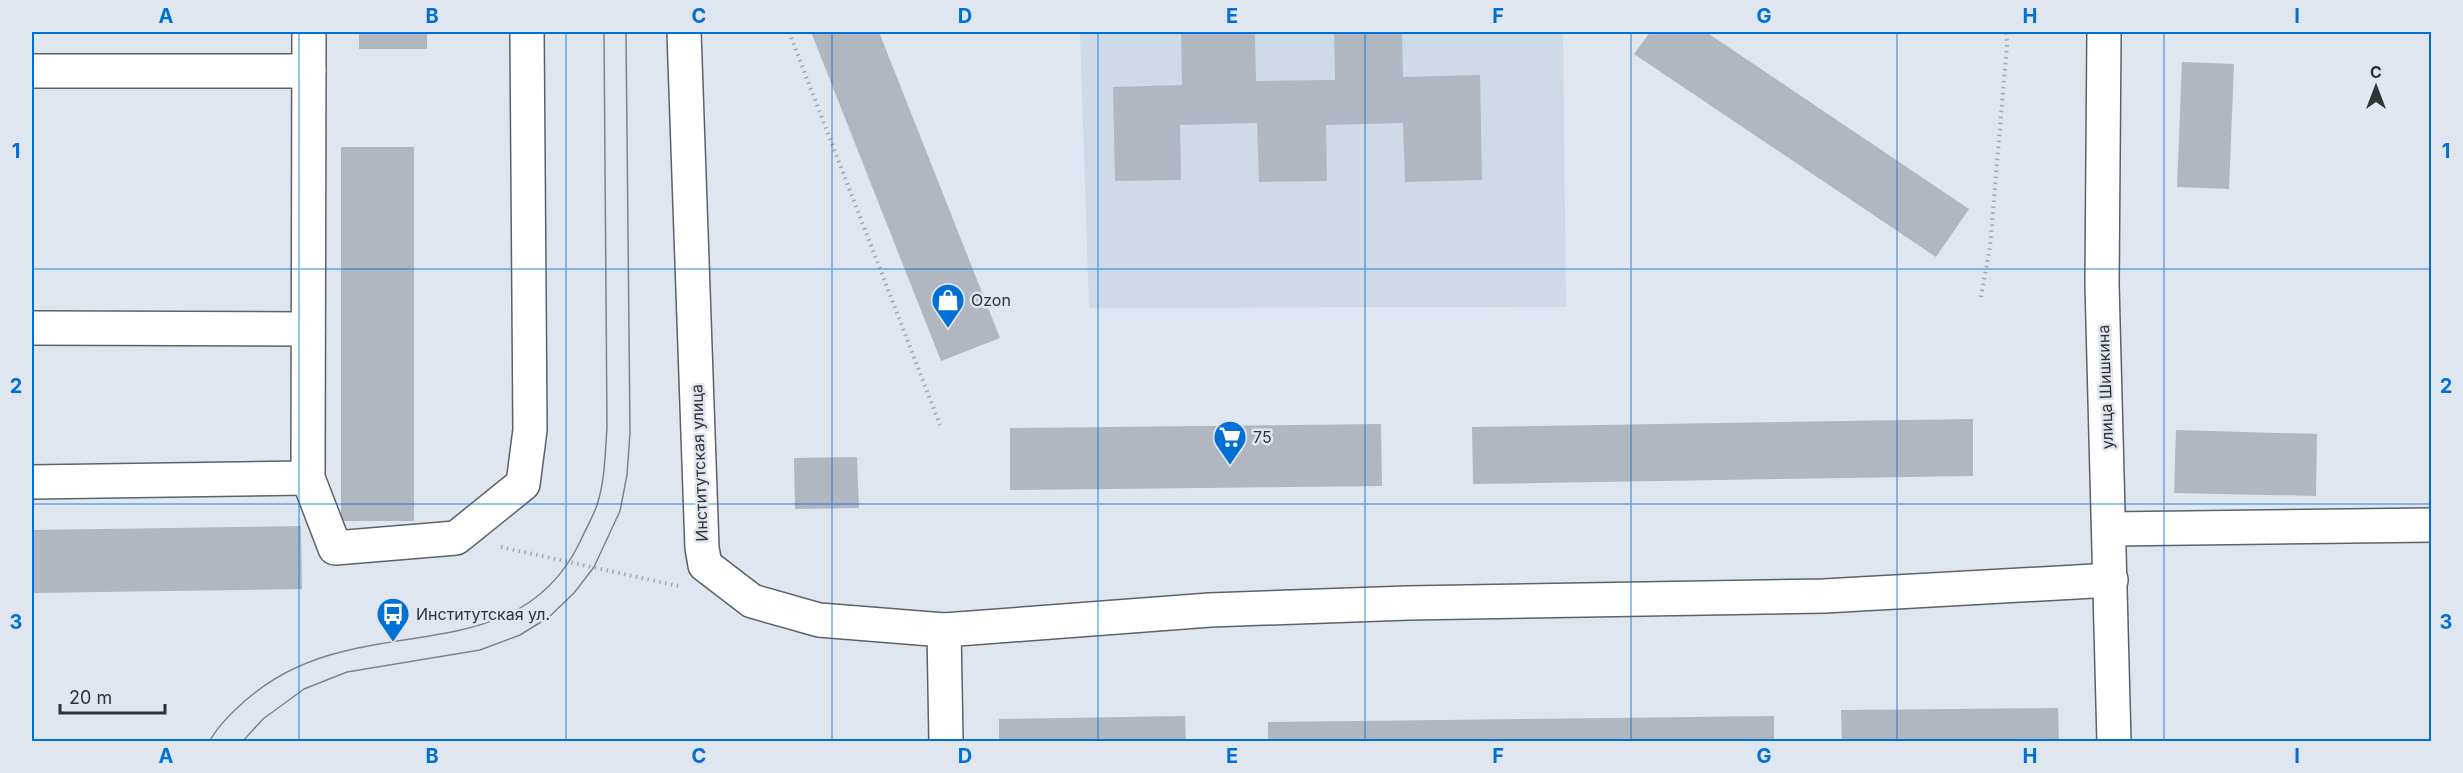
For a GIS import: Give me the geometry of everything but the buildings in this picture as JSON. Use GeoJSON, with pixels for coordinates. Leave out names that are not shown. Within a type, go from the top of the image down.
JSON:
{"type":"FeatureCollection","features":[{"type":"Feature","properties":{"kind":"street"},"geometry":{"type":"LineString","coordinates":[[309,32],[308,478],[335,548],[456,538],[523,484],[530,430],[527,32]]}},
{"type":"Feature","properties":{"kind":"street","name":"Институтская улица"},"geometry":{"type":"LineString","coordinates":[[684,32],[702,548],[705,565],[752,602],[819,620],[944,630],[1210,610],[1419,602],[1824,596],[2111,580]]}},
{"type":"Feature","properties":{"kind":"street","name":"улица Шишкина"},"geometry":{"type":"LineString","coordinates":[[2104,32],[2102,284],[2114,741]]}},
{"type":"Feature","properties":{"kind":"street"},"geometry":{"type":"LineString","coordinates":[[32,71],[309,71]]}},
{"type":"Feature","properties":{"kind":"street"},"geometry":{"type":"LineString","coordinates":[[32,328],[308,329]]}},
{"type":"Feature","properties":{"kind":"street"},"geometry":{"type":"LineString","coordinates":[[32,482],[308,478]]}},
{"type":"Feature","properties":{"kind":"street"},"geometry":{"type":"LineString","coordinates":[[2110,529],[2432,525]]}},
{"type":"Feature","properties":{"kind":"street"},"geometry":{"type":"LineString","coordinates":[[944,630],[946,741]]}},
{"type":"Feature","properties":{"kind":"path"},"geometry":{"type":"LineString","coordinates":[[789,32],[940,425]]}},
{"type":"Feature","properties":{"kind":"path"},"geometry":{"type":"LineString","coordinates":[[1981,297],[1990,247],[2007,44],[2006,32]]}},
{"type":"Feature","properties":{"kind":"path"},"geometry":{"type":"LineString","coordinates":[[456,538],[685,587]]}},
{"type":"Feature","properties":{"kind":"shaded area"},"geometry":{"type":"Polygon","coordinates":[[[1080,32],[1563,32],[1566,307],[1089,308],[1080,32]]]}},
{"type":"Feature","properties":{"kind":"tram line"},"geometry":{"type":"LineString","coordinates":[[209,742],[228,717],[252,695],[273,680],[308,663],[345,651],[447,633],[509,614],[536,598],[560,574],[580,542],[600,496],[607,428],[604,32]]}},
{"type":"Feature","properties":{"kind":"tram line"},"geometry":{"type":"LineString","coordinates":[[242,742],[263,719],[304,689],[347,672],[480,650],[520,635],[549,617],[574,593],[594,567],[620,511],[627,475],[630,433],[626,32]]}},
{"type":"Feature","properties":{"kind":"place","name":"Ozon"},"geometry":{"type":"Point","coordinates":[948,329]}},
{"type":"Feature","properties":{"kind":"place","name":"75"},"geometry":{"type":"Point","coordinates":[1230,466]}},
{"type":"Feature","properties":{"kind":"place","name":"Институтская ул."},"geometry":{"type":"Point","coordinates":[393,643]}}]}
